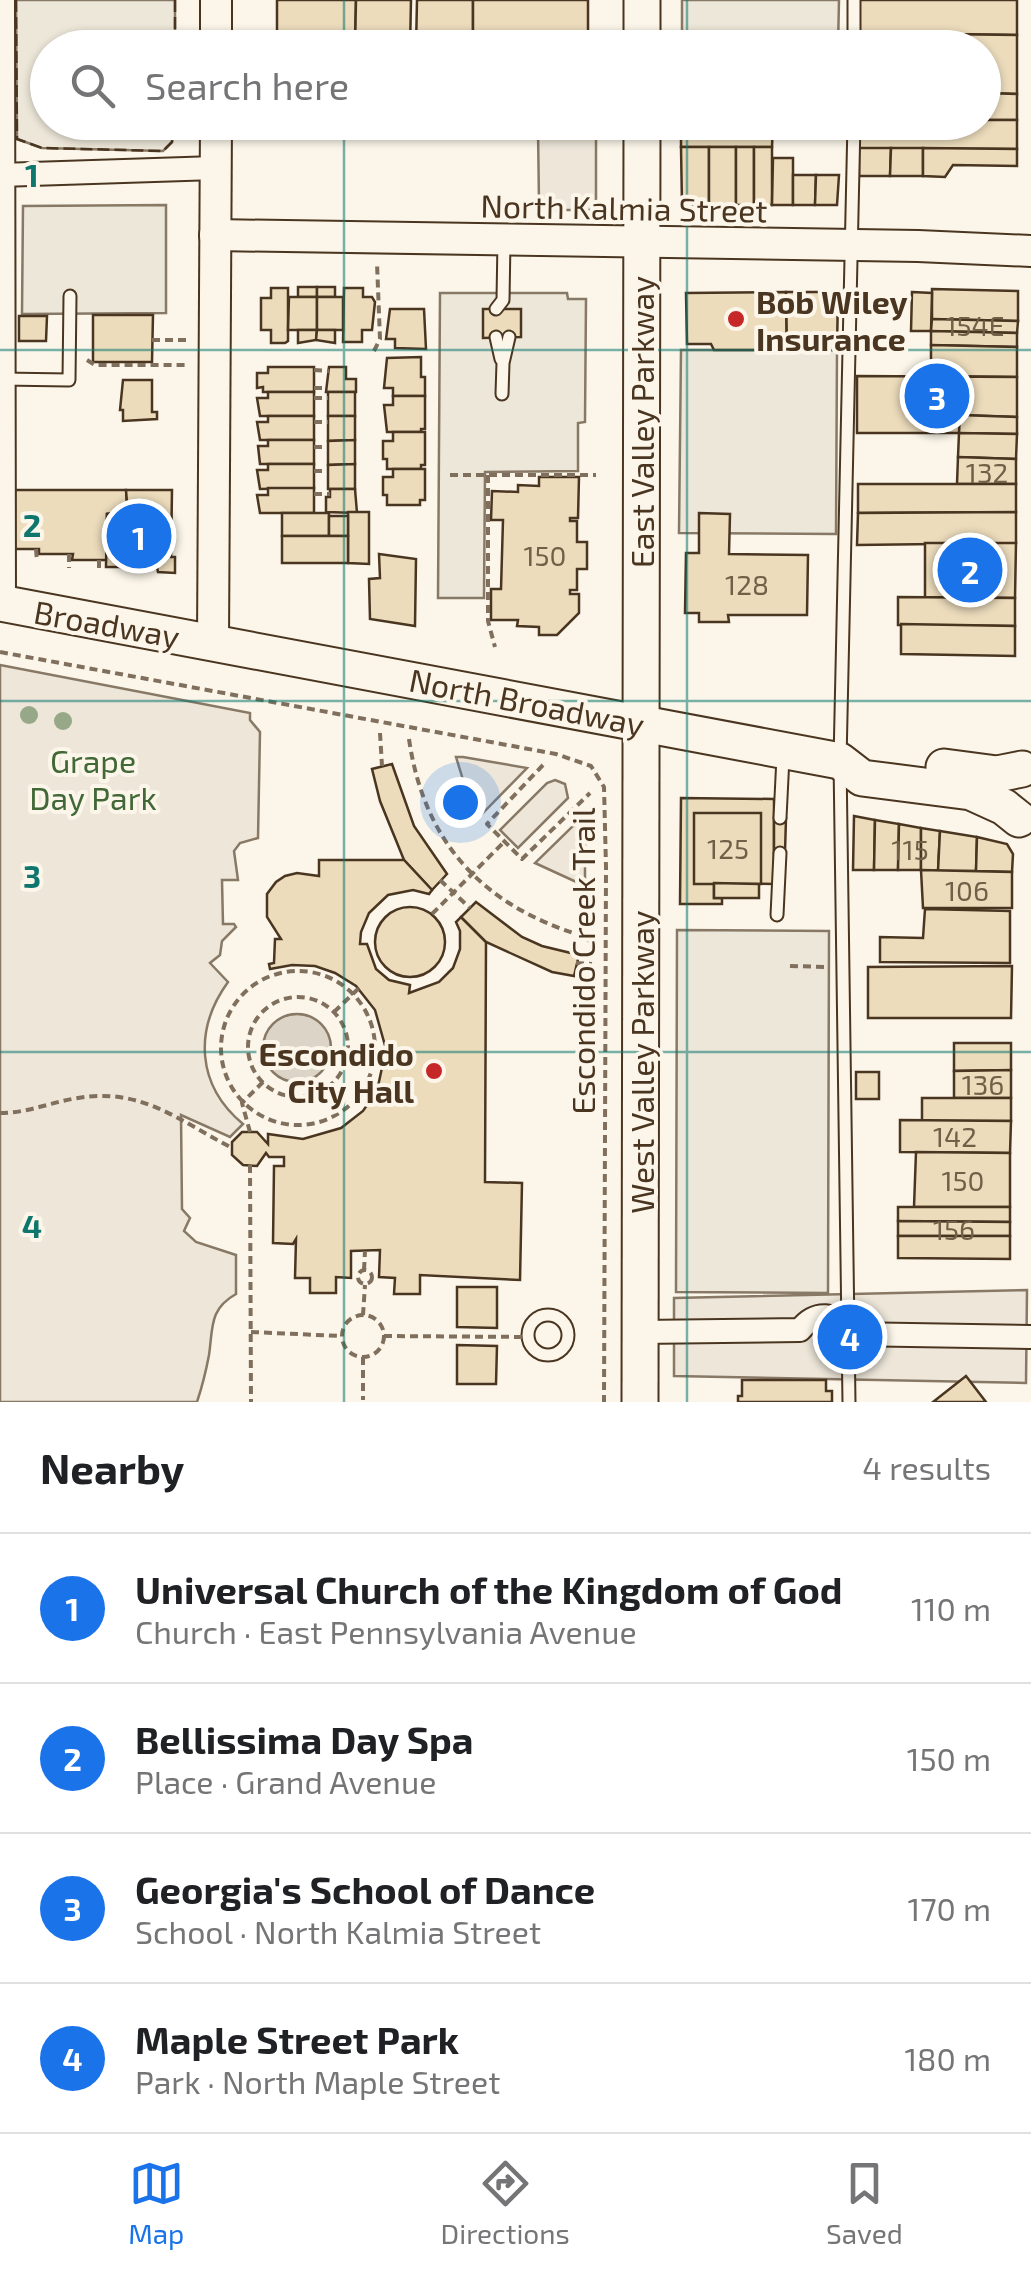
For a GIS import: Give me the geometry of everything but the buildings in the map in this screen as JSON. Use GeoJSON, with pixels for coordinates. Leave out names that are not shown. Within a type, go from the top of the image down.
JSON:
{"type":"FeatureCollection","features":[{"type":"Feature","properties":{"kind":"main road"},"geometry":{"type":"LineString","coordinates":[[642,0],[642,30]]}},
{"type":"Feature","properties":{"kind":"main road","name":"East Valley Parkway"},"geometry":{"type":"LineString","coordinates":[[642,140],[642,722]]}},
{"type":"Feature","properties":{"kind":"main road","name":"Broadway"},"geometry":{"type":"LineString","coordinates":[[2,603],[213,642]]}},
{"type":"Feature","properties":{"kind":"main road","name":"North Broadway"},"geometry":{"type":"LineString","coordinates":[[213,642],[840,761],[862,778],[971,792],[990,800],[1025,828]]}},
{"type":"Feature","properties":{"kind":"main road","name":"West Valley Parkway"},"geometry":{"type":"LineString","coordinates":[[640,1402],[642,722]]}},
{"type":"Feature","properties":{"kind":"main road","name":"North Broadway"},"geometry":{"type":"LineString","coordinates":[[840,761],[863,754],[998,774],[1027,763]]}},
{"type":"Feature","properties":{"kind":"main road"},"geometry":{"type":"LineString","coordinates":[[1025,828],[1014,799],[1027,763]]}},
{"type":"Feature","properties":{"kind":"street"},"geometry":{"type":"LineString","coordinates":[[2,603],[3,0]]}},
{"type":"Feature","properties":{"kind":"street"},"geometry":{"type":"LineString","coordinates":[[216,0],[216,30]]}},
{"type":"Feature","properties":{"kind":"street"},"geometry":{"type":"LineString","coordinates":[[213,642],[216,140]]}},
{"type":"Feature","properties":{"kind":"street"},"geometry":{"type":"LineString","coordinates":[[2,175],[216,168]]}},
{"type":"Feature","properties":{"kind":"street","name":"North Kalmia Street"},"geometry":{"type":"LineString","coordinates":[[216,236],[853,245],[1031,252]]}},
{"type":"Feature","properties":{"kind":"street"},"geometry":{"type":"LineString","coordinates":[[640,1332],[800,1330],[815,1316],[824,1316],[838,1319],[849,1334],[1031,1336]]}},
{"type":"Feature","properties":{"kind":"lane"},"geometry":{"type":"LineString","coordinates":[[854,0],[854,30]]}},
{"type":"Feature","properties":{"kind":"lane"},"geometry":{"type":"LineString","coordinates":[[850,1402],[840,761],[854,140]]}},
{"type":"Feature","properties":{"kind":"lane"},"geometry":{"type":"LineString","coordinates":[[503,306],[504,241]]}},
{"type":"Feature","properties":{"kind":"lane"},"geometry":{"type":"LineString","coordinates":[[2,378],[69,380],[70,296]]}},
{"type":"Feature","properties":{"kind":"lane"},"geometry":{"type":"LineString","coordinates":[[502,337],[502,394]]}},
{"type":"Feature","properties":{"kind":"lane"},"geometry":{"type":"LineString","coordinates":[[780,818],[783,750]]}},
{"type":"Feature","properties":{"kind":"lane"},"geometry":{"type":"LineString","coordinates":[[777,915],[780,852]]}},
{"type":"Feature","properties":{"kind":"path"},"geometry":{"type":"LineString","coordinates":[[374,351],[380,339],[379,238]]}},
{"type":"Feature","properties":{"kind":"path"},"geometry":{"type":"LineString","coordinates":[[152,340],[176,340]]}},
{"type":"Feature","properties":{"kind":"path"},"geometry":{"type":"LineString","coordinates":[[70,354],[83,354],[95,365],[176,365]]}},
{"type":"Feature","properties":{"kind":"path"},"geometry":{"type":"LineString","coordinates":[[314,370],[329,370]]}},
{"type":"Feature","properties":{"kind":"path"},"geometry":{"type":"LineString","coordinates":[[314,388],[326,388]]}},
{"type":"Feature","properties":{"kind":"path"},"geometry":{"type":"LineString","coordinates":[[314,398],[328,398]]}},
{"type":"Feature","properties":{"kind":"path"},"geometry":{"type":"LineString","coordinates":[[314,422],[328,422]]}},
{"type":"Feature","properties":{"kind":"path"},"geometry":{"type":"LineString","coordinates":[[314,447],[328,447]]}},
{"type":"Feature","properties":{"kind":"path"},"geometry":{"type":"LineString","coordinates":[[314,471],[328,471]]}},
{"type":"Feature","properties":{"kind":"path"},"geometry":{"type":"LineString","coordinates":[[450,475],[596,475]]}},
{"type":"Feature","properties":{"kind":"path"},"geometry":{"type":"LineString","coordinates":[[488,475],[488,621],[495,647]]}},
{"type":"Feature","properties":{"kind":"path"},"geometry":{"type":"LineString","coordinates":[[314,494],[330,494]]}},
{"type":"Feature","properties":{"kind":"path"},"geometry":{"type":"LineString","coordinates":[[36,549],[36,562]]}},
{"type":"Feature","properties":{"kind":"path"},"geometry":{"type":"LineString","coordinates":[[69,554],[69,568]]}},
{"type":"Feature","properties":{"kind":"path"},"geometry":{"type":"LineString","coordinates":[[98,560],[99,573]]}},
{"type":"Feature","properties":{"kind":"path","name":"Escondido Creek Trail"},"geometry":{"type":"LineString","coordinates":[[0,652],[556,754],[592,766],[604,787],[606,867],[604,1402]]}},
{"type":"Feature","properties":{"kind":"path"},"geometry":{"type":"LineString","coordinates":[[380,733],[382,766]]}},
{"type":"Feature","properties":{"kind":"path"},"geometry":{"type":"LineString","coordinates":[[409,738],[419,790],[430,815],[472,874],[518,910],[584,936],[592,943]]}},
{"type":"Feature","properties":{"kind":"path"},"geometry":{"type":"LineString","coordinates":[[543,765],[487,824],[522,859],[590,793]]}},
{"type":"Feature","properties":{"kind":"path"},"geometry":{"type":"LineString","coordinates":[[432,914],[504,842]]}},
{"type":"Feature","properties":{"kind":"path"},"geometry":{"type":"LineString","coordinates":[[440,880],[470,908]]}},
{"type":"Feature","properties":{"kind":"path"},"geometry":{"type":"LineString","coordinates":[[576,962],[592,964]]}},
{"type":"Feature","properties":{"kind":"path"},"geometry":{"type":"LineString","coordinates":[[790,966],[844,968]]}},
{"type":"Feature","properties":{"kind":"path"},"geometry":{"type":"LineString","coordinates":[[242,1103],[270,1120],[303,1126],[325,1122],[360,1096],[371,1076],[376,1054],[374,1032],[356,991],[322,974],[304,970],[267,977],[251,987],[228,1016],[222,1034],[224,1071],[242,1103],[250,1132]]}},
{"type":"Feature","properties":{"kind":"path"},"geometry":{"type":"LineString","coordinates":[[334,1012],[356,991]]}},
{"type":"Feature","properties":{"kind":"path"},"geometry":{"type":"LineString","coordinates":[[304,997],[334,1012],[343,1025],[347,1056],[332,1083],[304,1096],[288,1096],[263,1082],[252,1067],[248,1050],[250,1032],[270,1005],[286,998],[304,997]]}},
{"type":"Feature","properties":{"kind":"path"},"geometry":{"type":"LineString","coordinates":[[242,1103],[263,1082]]}},
{"type":"Feature","properties":{"kind":"path"},"geometry":{"type":"LineString","coordinates":[[0,1113],[34,1110],[98,1095],[132,1098],[165,1109],[232,1148]]}},
{"type":"Feature","properties":{"kind":"path"},"geometry":{"type":"LineString","coordinates":[[250,1166],[251,1402]]}},
{"type":"Feature","properties":{"kind":"path"},"geometry":{"type":"LineString","coordinates":[[365,1251],[364,1270],[358,1277],[365,1284]]}},
{"type":"Feature","properties":{"kind":"path"},"geometry":{"type":"LineString","coordinates":[[364,1270],[372,1276],[365,1284],[364,1316]]}},
{"type":"Feature","properties":{"kind":"path"},"geometry":{"type":"LineString","coordinates":[[364,1316],[379,1322],[384,1336],[375,1353],[362,1357],[345,1348],[342,1336],[346,1322],[364,1316]]}},
{"type":"Feature","properties":{"kind":"path"},"geometry":{"type":"LineString","coordinates":[[251,1332],[342,1336]]}},
{"type":"Feature","properties":{"kind":"path"},"geometry":{"type":"LineString","coordinates":[[384,1336],[528,1337]]}},
{"type":"Feature","properties":{"kind":"path"},"geometry":{"type":"LineString","coordinates":[[362,1357],[364,1400]]}},
{"type":"Feature","properties":{"kind":"green space"},"geometry":{"type":"Polygon","coordinates":[[[538,140],[596,140],[596,204],[592,210],[551,210],[548,204],[539,204],[538,140]]]}},
{"type":"Feature","properties":{"kind":"green space","name":"Grape Day Park"},"geometry":{"type":"Polygon","coordinates":[[[0,665],[250,713],[250,720],[260,732],[258,838],[240,843],[234,851],[238,880],[222,880],[223,924],[236,927],[222,941],[220,955],[210,963],[228,982],[209,1019],[205,1037],[205,1056],[216,1092],[243,1124],[230,1137],[181,1115],[182,1209],[190,1218],[184,1231],[196,1242],[236,1255],[236,1294],[221,1306],[214,1320],[197,1402],[0,1402],[0,665]]]}},
{"type":"Feature","properties":{"kind":"green space"},"geometry":{"type":"Polygon","coordinates":[[[456,757],[463,757],[527,768],[481,815],[456,757]]]}},
{"type":"Feature","properties":{"kind":"green space"},"geometry":{"type":"Polygon","coordinates":[[[555,780],[565,784],[568,798],[518,848],[500,830],[547,783],[555,780]]]}},
{"type":"Feature","properties":{"kind":"green space"},"geometry":{"type":"Polygon","coordinates":[[[580,819],[585,820],[585,886],[535,863],[580,819]]]}},
{"type":"Feature","properties":{"kind":"green space"},"geometry":{"type":"Polygon","coordinates":[[[1027,1290],[1026,1383],[674,1376],[674,1298],[1027,1290]]]}},
{"type":"Feature","properties":{"kind":"shaded area"},"geometry":{"type":"Polygon","coordinates":[[[16,0],[175,0],[175,30],[30,30],[30,140],[172,140],[163,151],[42,148],[17,139],[16,0]]]}},
{"type":"Feature","properties":{"kind":"shaded area"},"geometry":{"type":"Polygon","coordinates":[[[682,0],[839,0],[838,30],[682,30],[682,0]]]}},
{"type":"Feature","properties":{"kind":"shaded area"},"geometry":{"type":"Polygon","coordinates":[[[166,205],[166,313],[22,314],[23,206],[166,205]]]}},
{"type":"Feature","properties":{"kind":"shaded area"},"geometry":{"type":"Polygon","coordinates":[[[440,293],[567,293],[568,299],[586,299],[585,422],[578,423],[578,471],[485,472],[484,598],[438,598],[440,293]]]}},
{"type":"Feature","properties":{"kind":"shaded area"},"geometry":{"type":"Polygon","coordinates":[[[681,350],[837,350],[836,534],[679,533],[681,350]]]}},
{"type":"Feature","properties":{"kind":"shaded area"},"geometry":{"type":"Polygon","coordinates":[[[677,930],[829,931],[828,1293],[676,1292],[677,930]]]}},
{"type":"Feature","properties":{"kind":"shaded area"},"geometry":{"type":"Polygon","coordinates":[[[297,1014],[321,1024],[331,1048],[321,1072],[297,1082],[273,1072],[263,1048],[273,1024],[297,1014]]]}},
{"type":"Feature","properties":{"kind":"fence"},"geometry":{"type":"LineString","coordinates":[[16,0],[17,139],[42,148],[163,151],[172,140]]}},
{"type":"Feature","properties":{"kind":"fence"},"geometry":{"type":"LineString","coordinates":[[175,0],[175,30]]}},
{"type":"Feature","properties":{"kind":"place","name":"Bob Wiley Insurance"},"geometry":{"type":"Point","coordinates":[736,319]}},
{"type":"Feature","properties":{"kind":"place","name":"Georgia's School of Dance"},"geometry":{"type":"Point","coordinates":[937,396]}},
{"type":"Feature","properties":{"kind":"place","name":"Universal Church of the Kingdom of God"},"geometry":{"type":"Point","coordinates":[139,536]}},
{"type":"Feature","properties":{"kind":"place","name":"Bellissima Day Spa"},"geometry":{"type":"Point","coordinates":[970,570]}},
{"type":"Feature","properties":{"kind":"place","name":"Escondido City Hall"},"geometry":{"type":"Point","coordinates":[434,1071]}},
{"type":"Feature","properties":{"kind":"place","name":"Maple Street Park"},"geometry":{"type":"Point","coordinates":[850,1337]}}]}
